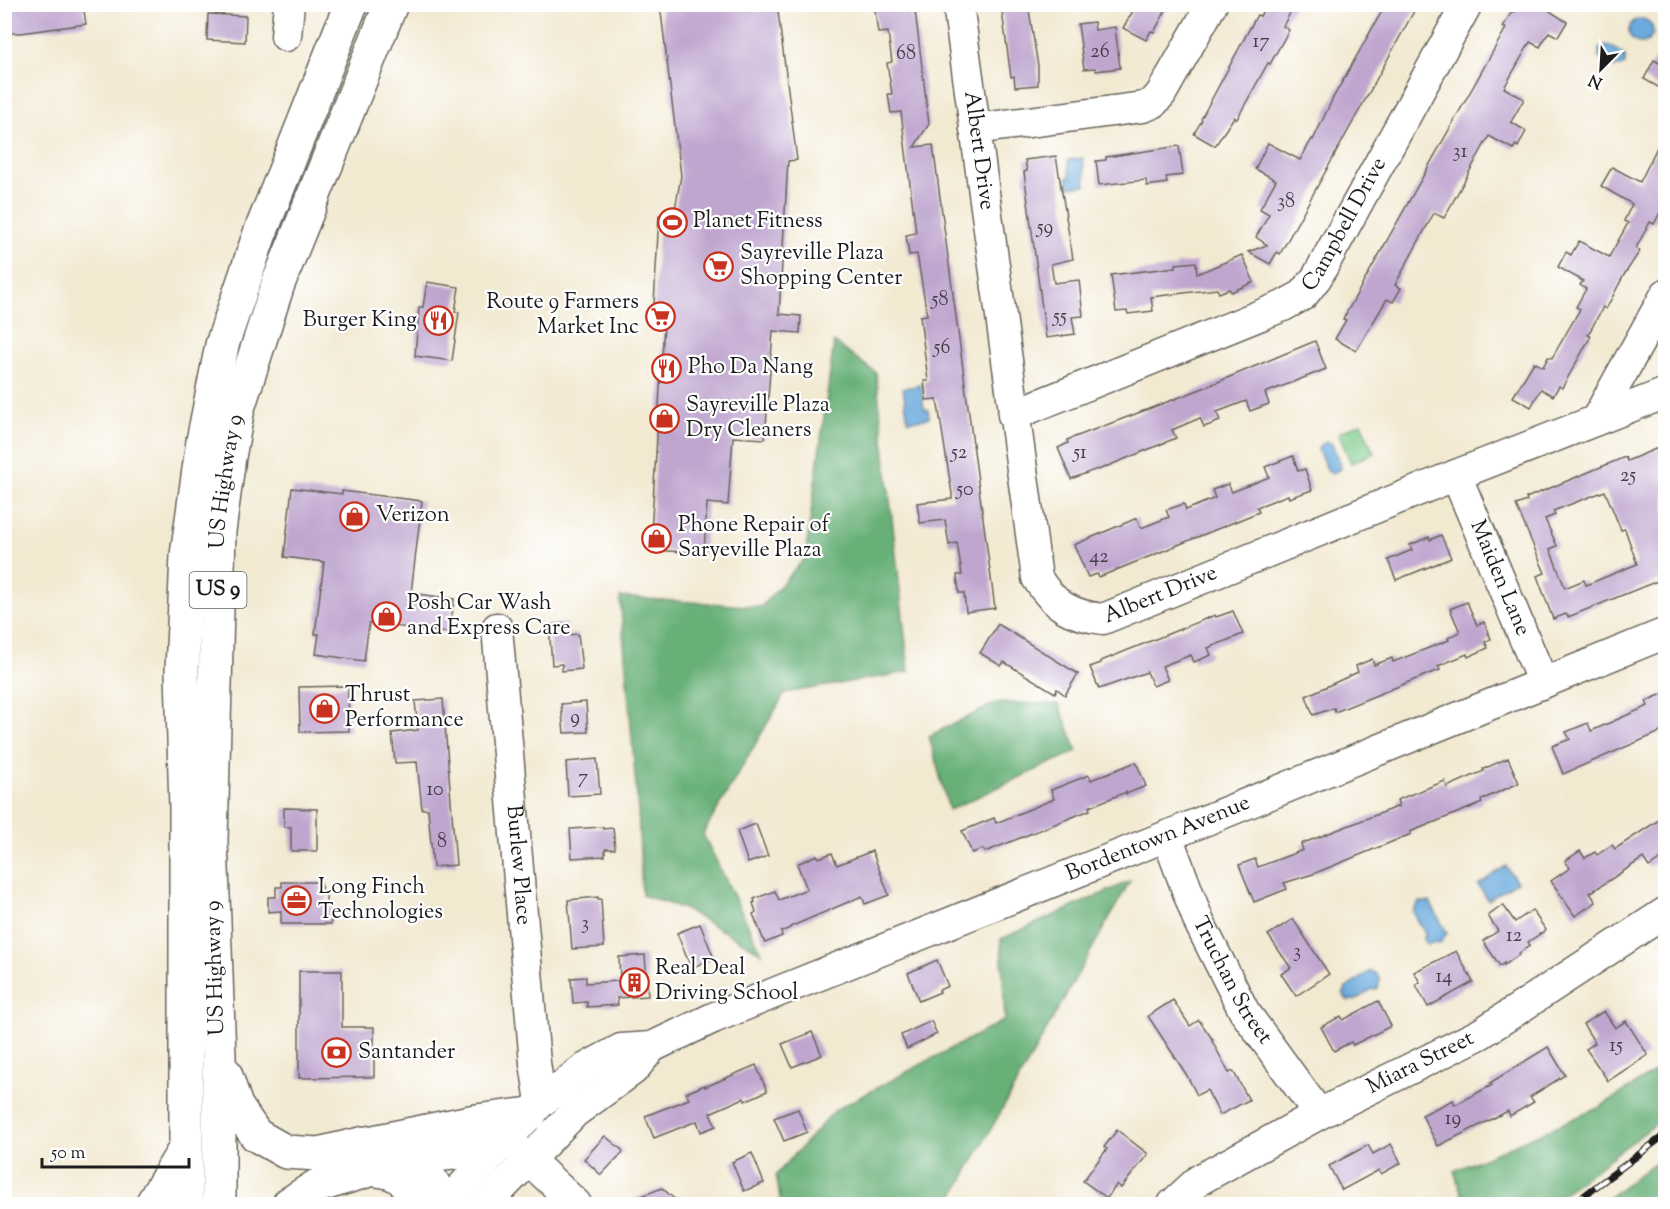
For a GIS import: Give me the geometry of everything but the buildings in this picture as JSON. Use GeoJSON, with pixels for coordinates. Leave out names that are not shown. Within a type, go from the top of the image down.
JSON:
{"type":"FeatureCollection","features":[{"type":"Feature","properties":{"kind":"highway","name":"US Highway 9"},"geometry":{"type":"LineString","coordinates":[[186,1204],[186,809],[182,671],[187,555],[203,441],[222,345],[255,247],[351,4]]}},
{"type":"Feature","properties":{"kind":"highway","name":"US Highway 9"},"geometry":{"type":"LineString","coordinates":[[219,1204],[219,1056],[211,841],[219,531],[229,457],[238,408],[278,284],[391,4]]}},
{"type":"Feature","properties":{"kind":"highway"},"geometry":{"type":"LineString","coordinates":[[219,1056],[236,1106],[256,1136],[286,1152],[412,1157],[518,1150]]}},
{"type":"Feature","properties":{"kind":"highway"},"geometry":{"type":"LineString","coordinates":[[290,1204],[367,1156],[476,1121],[536,1108]]}},
{"type":"Feature","properties":{"kind":"highway"},"geometry":{"type":"LineString","coordinates":[[152,1204],[186,1147]]}},
{"type":"Feature","properties":{"kind":"highway"},"geometry":{"type":"LineString","coordinates":[[367,1156],[387,1171],[400,1177],[410,1188],[415,1204]]}},
{"type":"Feature","properties":{"kind":"highway"},"geometry":{"type":"LineString","coordinates":[[412,1157],[425,1170],[446,1204]]}},
{"type":"Feature","properties":{"kind":"street"},"geometry":{"type":"LineString","coordinates":[[286,36],[289,4]]}},
{"type":"Feature","properties":{"kind":"street","name":"Albert Drive"},"geometry":{"type":"LineString","coordinates":[[958,4],[1037,578],[1054,601],[1065,608],[1089,617],[1103,619],[1456,475],[1665,393]]}},
{"type":"Feature","properties":{"kind":"street"},"geometry":{"type":"LineString","coordinates":[[975,129],[1154,104],[1212,4]]}},
{"type":"Feature","properties":{"kind":"street","name":"Campbell Drive"},"geometry":{"type":"LineString","coordinates":[[1013,415],[1283,306],[1303,294],[1317,277],[1467,4]]}},
{"type":"Feature","properties":{"kind":"street"},"geometry":{"type":"LineString","coordinates":[[1596,420],[1665,294]]}},
{"type":"Feature","properties":{"kind":"street","name":"Maiden Lane"},"geometry":{"type":"LineString","coordinates":[[1456,475],[1543,683]]}},
{"type":"Feature","properties":{"kind":"street","name":"Burlew Place"},"geometry":{"type":"LineString","coordinates":[[498,628],[535,1063],[536,1108]]}},
{"type":"Feature","properties":{"kind":"street","name":"Bordentown Avenue"},"geometry":{"type":"LineString","coordinates":[[486,1204],[518,1150],[536,1108],[584,1069],[621,1049],[652,1047],[713,1018],[1665,633]]}},
{"type":"Feature","properties":{"kind":"street","name":"Truchan Street"},"geometry":{"type":"LineString","coordinates":[[1167,836],[1199,922],[1244,1011],[1318,1114]]}},
{"type":"Feature","properties":{"kind":"street","name":"Miara Street"},"geometry":{"type":"LineString","coordinates":[[1173,1204],[1199,1180],[1318,1114],[1480,1034],[1665,912]]}},
{"type":"Feature","properties":{"kind":"street","name":"Bordentown Avenue"},"geometry":{"type":"LineString","coordinates":[[446,1204],[518,1150],[633,1070],[652,1047]]}},
{"type":"Feature","properties":{"kind":"street"},"geometry":{"type":"LineString","coordinates":[[518,1150],[576,1204]]}},
{"type":"Feature","properties":{"kind":"green space"},"geometry":{"type":"Polygon","coordinates":[[[834,342],[876,373],[909,672],[785,693],[703,834],[762,953],[684,909],[642,895],[638,810],[620,597],[761,607],[805,558],[834,342]]]}},
{"type":"Feature","properties":{"kind":"green space"},"geometry":{"type":"Polygon","coordinates":[[[1361,423],[1374,453],[1351,463],[1338,433],[1361,423]]]}},
{"type":"Feature","properties":{"kind":"green space"},"geometry":{"type":"Polygon","coordinates":[[[996,703],[1059,704],[1077,751],[949,810],[929,736],[996,703]]]}},
{"type":"Feature","properties":{"kind":"green space"},"geometry":{"type":"Polygon","coordinates":[[[1130,881],[949,1204],[781,1204],[776,1175],[835,1110],[1005,1020],[1001,939],[1130,881]]]}},
{"type":"Feature","properties":{"kind":"green space"},"geometry":{"type":"Polygon","coordinates":[[[1665,1065],[1665,1117],[1549,1204],[1465,1204],[1454,1171],[1600,1107],[1665,1065]]]}},
{"type":"Feature","properties":{"kind":"green space"},"geometry":{"type":"Polygon","coordinates":[[[1665,1155],[1665,1195],[1647,1204],[1600,1204],[1665,1155]]]}},
{"type":"Feature","properties":{"kind":"water"},"geometry":{"type":"Polygon","coordinates":[[[1641,19],[1650,22],[1653,31],[1650,40],[1641,43],[1632,40],[1629,31],[1632,22],[1641,19]]]}},
{"type":"Feature","properties":{"kind":"water"},"geometry":{"type":"Polygon","coordinates":[[[1605,45],[1625,56],[1625,64],[1621,67],[1613,67],[1599,57],[1599,49],[1605,45]]]}},
{"type":"Feature","properties":{"kind":"water"},"geometry":{"type":"Polygon","coordinates":[[[1083,158],[1086,185],[1068,187],[1067,178],[1070,177],[1068,160],[1083,158]]]}},
{"type":"Feature","properties":{"kind":"water"},"geometry":{"type":"Polygon","coordinates":[[[921,385],[924,409],[928,409],[929,418],[908,421],[903,388],[921,385]]]}},
{"type":"Feature","properties":{"kind":"water"},"geometry":{"type":"Polygon","coordinates":[[[1327,442],[1332,444],[1341,465],[1339,470],[1332,473],[1328,471],[1318,450],[1320,445],[1327,442]]]}},
{"type":"Feature","properties":{"kind":"water"},"geometry":{"type":"Polygon","coordinates":[[[1506,866],[1517,882],[1488,900],[1478,885],[1506,866]]]}},
{"type":"Feature","properties":{"kind":"water"},"geometry":{"type":"Polygon","coordinates":[[[1419,902],[1430,902],[1447,933],[1440,943],[1427,945],[1423,937],[1426,935],[1413,912],[1419,902]]]}},
{"type":"Feature","properties":{"kind":"water"},"geometry":{"type":"Polygon","coordinates":[[[1370,971],[1377,974],[1380,979],[1378,988],[1372,989],[1354,1001],[1352,999],[1348,1001],[1342,993],[1370,971]]]}},
{"type":"Feature","properties":{"kind":"railway"},"geometry":{"type":"LineString","coordinates":[[1573,1204],[1666,1134]]}},
{"type":"Feature","properties":{"kind":"place","name":"Planet Fitness"},"geometry":{"type":"Point","coordinates":[672,222]}},
{"type":"Feature","properties":{"kind":"place","name":"Sayreville Plaza Shopping Center"},"geometry":{"type":"Point","coordinates":[719,267]}},
{"type":"Feature","properties":{"kind":"place","name":"Route 9 Farmers Market Inc"},"geometry":{"type":"Point","coordinates":[660,316]}},
{"type":"Feature","properties":{"kind":"place","name":"Burger King"},"geometry":{"type":"Point","coordinates":[438,321]}},
{"type":"Feature","properties":{"kind":"place","name":"Pho Da Nang"},"geometry":{"type":"Point","coordinates":[667,368]}},
{"type":"Feature","properties":{"kind":"place","name":"Sayreville Plaza Dry Cleaners"},"geometry":{"type":"Point","coordinates":[665,419]}},
{"type":"Feature","properties":{"kind":"place","name":"Verizon"},"geometry":{"type":"Point","coordinates":[355,516]}},
{"type":"Feature","properties":{"kind":"place","name":"Phone Repair of Saryeville Plaza"},"geometry":{"type":"Point","coordinates":[657,539]}},
{"type":"Feature","properties":{"kind":"place","name":"Posh Car Wash and Express Care"},"geometry":{"type":"Point","coordinates":[386,617]}},
{"type":"Feature","properties":{"kind":"place","name":"Thrust Performance"},"geometry":{"type":"Point","coordinates":[324,709]}},
{"type":"Feature","properties":{"kind":"place","name":"Long Finch Technologies"},"geometry":{"type":"Point","coordinates":[297,901]}},
{"type":"Feature","properties":{"kind":"place","name":"Real Deal Driving School"},"geometry":{"type":"Point","coordinates":[634,982]}},
{"type":"Feature","properties":{"kind":"place","name":"Santander"},"geometry":{"type":"Point","coordinates":[337,1053]}}]}
